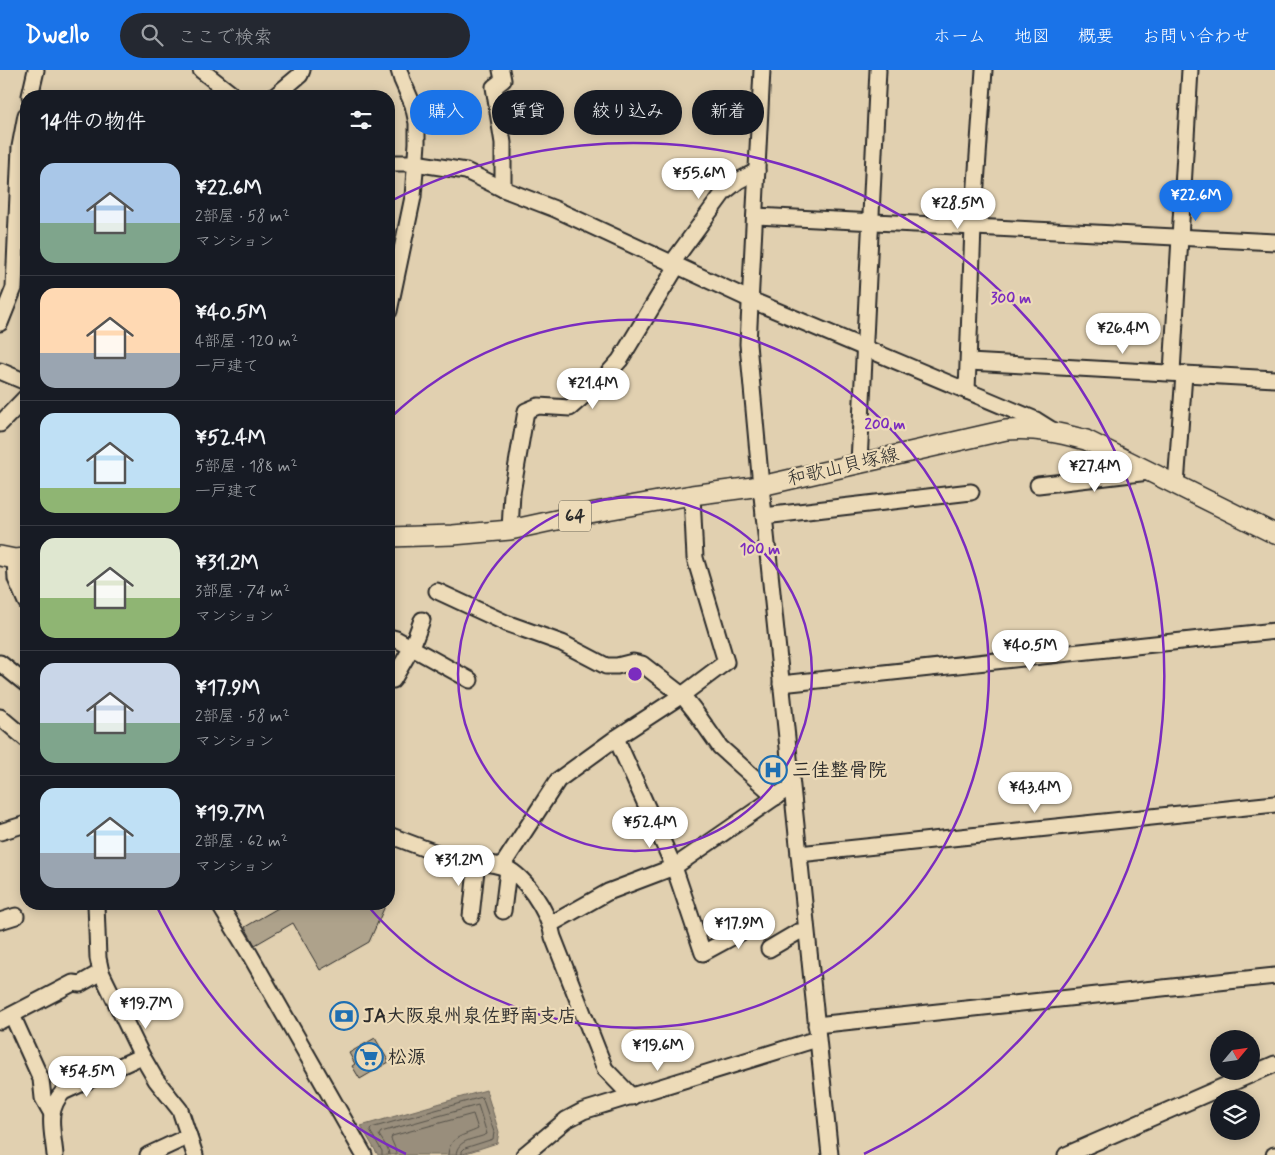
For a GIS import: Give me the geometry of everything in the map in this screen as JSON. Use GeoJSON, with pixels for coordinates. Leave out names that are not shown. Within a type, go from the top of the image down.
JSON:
{"type":"FeatureCollection","features":[{"type":"Feature","properties":{"kind":"main road","name":"和歌山貝塚線"},"geometry":{"type":"LineString","coordinates":[[395,537],[453,535],[510,530],[584,514],[692,495],[761,486],[1006,430],[1052,430],[1086,440],[1275,534]]}},
{"type":"Feature","properties":{"kind":"street"},"geometry":{"type":"LineString","coordinates":[[31,90],[36,70]]}},
{"type":"Feature","properties":{"kind":"street"},"geometry":{"type":"LineString","coordinates":[[200,70],[226,90]]}},
{"type":"Feature","properties":{"kind":"street"},"geometry":{"type":"LineString","coordinates":[[282,90],[300,75],[302,70]]}},
{"type":"Feature","properties":{"kind":"street"},"geometry":{"type":"LineString","coordinates":[[395,283],[413,198],[417,123],[413,105],[399,70]]}},
{"type":"Feature","properties":{"kind":"street"},"geometry":{"type":"LineString","coordinates":[[501,70],[503,80],[494,87],[503,143],[503,189]]}},
{"type":"Feature","properties":{"kind":"street"},"geometry":{"type":"LineString","coordinates":[[762,70],[748,344],[830,1155]]}},
{"type":"Feature","properties":{"kind":"street"},"geometry":{"type":"LineString","coordinates":[[859,463],[878,70]]}},
{"type":"Feature","properties":{"kind":"street"},"geometry":{"type":"LineString","coordinates":[[967,391],[973,226],[984,70]]}},
{"type":"Feature","properties":{"kind":"street"},"geometry":{"type":"LineString","coordinates":[[1176,485],[1180,236],[1190,70]]}},
{"type":"Feature","properties":{"kind":"street"},"geometry":{"type":"LineString","coordinates":[[0,323],[14,288],[20,147]]}},
{"type":"Feature","properties":{"kind":"street"},"geometry":{"type":"LineString","coordinates":[[395,163],[415,163],[466,171],[503,189],[555,209],[751,300],[1036,420],[1052,430]]}},
{"type":"Feature","properties":{"kind":"street"},"geometry":{"type":"LineString","coordinates":[[510,530],[512,493],[526,411],[538,406],[570,408],[604,378],[620,360],[675,264],[724,192],[738,181],[757,171]]}},
{"type":"Feature","properties":{"kind":"street"},"geometry":{"type":"LineString","coordinates":[[755,216],[1275,242]]}},
{"type":"Feature","properties":{"kind":"street"},"geometry":{"type":"LineString","coordinates":[[969,362],[1275,379]]}},
{"type":"Feature","properties":{"kind":"street"},"geometry":{"type":"LineString","coordinates":[[0,370],[20,379]]}},
{"type":"Feature","properties":{"kind":"street"},"geometry":{"type":"LineString","coordinates":[[0,424],[20,403]]}},
{"type":"Feature","properties":{"kind":"street"},"geometry":{"type":"LineString","coordinates":[[1038,485],[1149,472]]}},
{"type":"Feature","properties":{"kind":"street"},"geometry":{"type":"LineString","coordinates":[[764,516],[971,492]]}},
{"type":"Feature","properties":{"kind":"street"},"geometry":{"type":"LineString","coordinates":[[503,911],[505,868],[558,780],[616,738],[682,695],[726,662],[695,558],[692,495]]}},
{"type":"Feature","properties":{"kind":"street"},"geometry":{"type":"LineString","coordinates":[[14,557],[16,579],[20,588]]}},
{"type":"Feature","properties":{"kind":"street"},"geometry":{"type":"LineString","coordinates":[[437,591],[506,623],[562,643],[606,666],[617,666],[633,662],[642,664],[682,695],[720,747],[776,797]]}},
{"type":"Feature","properties":{"kind":"street"},"geometry":{"type":"LineString","coordinates":[[395,677],[412,647],[422,620]]}},
{"type":"Feature","properties":{"kind":"street"},"geometry":{"type":"LineString","coordinates":[[781,684],[1275,631]]}},
{"type":"Feature","properties":{"kind":"street"},"geometry":{"type":"LineString","coordinates":[[395,639],[470,680]]}},
{"type":"Feature","properties":{"kind":"street"},"geometry":{"type":"LineString","coordinates":[[0,663],[20,679]]}},
{"type":"Feature","properties":{"kind":"street"},"geometry":{"type":"LineString","coordinates":[[0,717],[20,734]]}},
{"type":"Feature","properties":{"kind":"street"},"geometry":{"type":"LineString","coordinates":[[616,738],[674,867],[703,953],[762,921]]}},
{"type":"Feature","properties":{"kind":"street"},"geometry":{"type":"LineString","coordinates":[[551,924],[608,892],[674,867],[792,786]]}},
{"type":"Feature","properties":{"kind":"street"},"geometry":{"type":"LineString","coordinates":[[799,854],[1275,804]]}},
{"type":"Feature","properties":{"kind":"street"},"geometry":{"type":"LineString","coordinates":[[0,832],[20,826]]}},
{"type":"Feature","properties":{"kind":"street"},"geometry":{"type":"LineString","coordinates":[[395,837],[444,855],[505,868],[524,882],[539,902],[551,924],[553,937],[605,1069],[632,1097]]}},
{"type":"Feature","properties":{"kind":"street"},"geometry":{"type":"LineString","coordinates":[[471,916],[477,862]]}},
{"type":"Feature","properties":{"kind":"street"},"geometry":{"type":"LineString","coordinates":[[96,910],[98,958],[101,972],[142,1056],[156,1080],[180,1110],[195,1155]]}},
{"type":"Feature","properties":{"kind":"street"},"geometry":{"type":"LineString","coordinates":[[223,910],[250,953],[364,1155]]}},
{"type":"Feature","properties":{"kind":"street"},"geometry":{"type":"LineString","coordinates":[[0,921],[16,916]]}},
{"type":"Feature","properties":{"kind":"street"},"geometry":{"type":"LineString","coordinates":[[769,948],[798,932],[806,932]]}},
{"type":"Feature","properties":{"kind":"street"},"geometry":{"type":"LineString","coordinates":[[55,1155],[51,1112],[43,1098],[41,1079],[4,1015],[73,983],[80,984],[101,972]]}},
{"type":"Feature","properties":{"kind":"street"},"geometry":{"type":"LineString","coordinates":[[524,1155],[566,1120],[582,1112],[632,1097],[817,1032],[1275,976]]}},
{"type":"Feature","properties":{"kind":"street"},"geometry":{"type":"LineString","coordinates":[[51,1112],[56,1099],[63,1092],[142,1056]]}},
{"type":"Feature","properties":{"kind":"street"},"geometry":{"type":"LineString","coordinates":[[1066,1155],[1275,1064]]}},
{"type":"Feature","properties":{"kind":"street"},"geometry":{"type":"LineString","coordinates":[[148,1155],[189,1136]]}},
{"type":"Feature","properties":{"kind":"water"},"geometry":{"type":"Polygon","coordinates":[[[486,1090],[499,1132],[497,1143],[460,1155],[378,1155],[361,1126],[486,1090]]]}},
{"type":"Feature","properties":{"kind":"building"},"geometry":{"type":"Polygon","coordinates":[[[275,910],[383,910],[369,942],[320,970],[293,923],[255,945],[245,927],[275,910]]]}},
{"type":"Feature","properties":{"kind":"building","name":"松源"},"geometry":{"type":"Polygon","coordinates":[[[375,1038],[389,1062],[360,1079],[352,1066],[355,1064],[349,1053],[375,1038]]]}},
{"type":"Feature","properties":{"kind":"place","name":"三佳整骨院"},"geometry":{"type":"Point","coordinates":[773,770]}},
{"type":"Feature","properties":{"kind":"place","name":"JA大阪泉州泉佐野南支店"},"geometry":{"type":"Point","coordinates":[344,1016]}},
{"type":"Feature","properties":{"kind":"place","name":"松源"},"geometry":{"type":"Point","coordinates":[369,1057]}}]}
